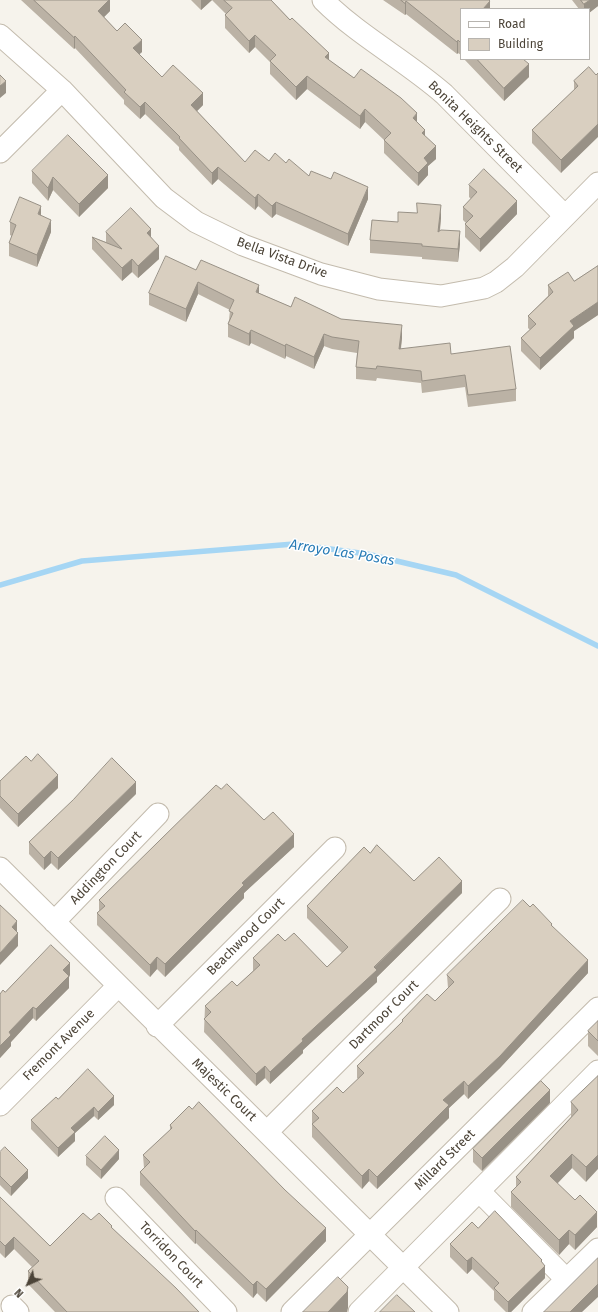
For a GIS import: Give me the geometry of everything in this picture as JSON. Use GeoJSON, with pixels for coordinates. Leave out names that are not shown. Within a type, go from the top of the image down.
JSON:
{"type":"FeatureCollection","features":[{"type":"Feature","properties":{"kind":"street","name":"Bonita Heights Street"},"geometry":{"type":"LineString","coordinates":[[322,0],[344,19],[444,94],[565,216]]}},
{"type":"Feature","properties":{"kind":"street","name":"Bella Vista Drive"},"geometry":{"type":"LineString","coordinates":[[0,35],[62,90],[164,198],[196,222],[243,245],[321,274],[379,289],[441,296],[484,288],[496,282],[515,267],[598,183]]}},
{"type":"Feature","properties":{"kind":"street"},"geometry":{"type":"LineString","coordinates":[[0,152],[62,90]]}},
{"type":"Feature","properties":{"kind":"street","name":"Addington Court"},"geometry":{"type":"LineString","coordinates":[[54,922],[158,814]]}},
{"type":"Feature","properties":{"kind":"street","name":"Beachwood Court"},"geometry":{"type":"LineString","coordinates":[[157,1026],[335,848]]}},
{"type":"Feature","properties":{"kind":"street","name":"Majestic Court"},"geometry":{"type":"LineString","coordinates":[[0,868],[157,1026],[267,1132],[448,1312]]}},
{"type":"Feature","properties":{"kind":"street","name":"Dartmoor Court"},"geometry":{"type":"LineString","coordinates":[[267,1132],[500,899]]}},
{"type":"Feature","properties":{"kind":"street","name":"Fremont Avenue"},"geometry":{"type":"LineString","coordinates":[[0,1104],[118,986]]}},
{"type":"Feature","properties":{"kind":"street","name":"Millard Street"},"geometry":{"type":"LineString","coordinates":[[292,1312],[598,1008]]}},
{"type":"Feature","properties":{"kind":"street"},"geometry":{"type":"LineString","coordinates":[[360,1312],[598,1071]]}},
{"type":"Feature","properties":{"kind":"street"},"geometry":{"type":"LineString","coordinates":[[479,1191],[567,1280]]}},
{"type":"Feature","properties":{"kind":"street","name":"Torridon Court"},"geometry":{"type":"LineString","coordinates":[[116,1198],[226,1312]]}},
{"type":"Feature","properties":{"kind":"street"},"geometry":{"type":"LineString","coordinates":[[533,1312],[598,1249]]}},
{"type":"Feature","properties":{"kind":"building"},"geometry":{"type":"Polygon","coordinates":[[[34,0],[109,0],[98,11],[117,31],[125,23],[142,40],[133,48],[162,77],[173,65],[203,93],[191,105],[245,162],[255,150],[269,161],[275,153],[286,163],[289,159],[309,176],[311,171],[331,179],[334,172],[368,187],[348,234],[276,202],[272,206],[258,194],[255,198],[218,167],[212,173],[179,138],[180,137],[145,102],[140,107],[124,92],[126,90],[75,36],[74,37],[34,0]]]}},
{"type":"Feature","properties":{"kind":"building"},"geometry":{"type":"Polygon","coordinates":[[[224,0],[271,0],[290,20],[292,18],[329,53],[325,57],[354,78],[361,69],[401,98],[417,113],[413,118],[425,130],[422,133],[436,146],[424,158],[428,163],[418,173],[384,140],[391,133],[365,109],[360,116],[307,76],[296,87],[270,61],[276,55],[255,35],[249,41],[225,15],[232,8],[224,0]]]}},
{"type":"Feature","properties":{"kind":"building"},"geometry":{"type":"Polygon","coordinates":[[[401,0],[490,1],[484,8],[460,8],[460,42],[458,40],[457,42],[406,1],[405,3],[401,0]]]}},
{"type":"Feature","properties":{"kind":"building"},"geometry":{"type":"Polygon","coordinates":[[[581,0],[590,0],[584,4],[581,0]]]}},
{"type":"Feature","properties":{"kind":"building"},"geometry":{"type":"Polygon","coordinates":[[[478,60],[524,60],[529,64],[504,88],[478,60]]]}},
{"type":"Feature","properties":{"kind":"building"},"geometry":{"type":"Polygon","coordinates":[[[589,67],[596,75],[598,73],[598,124],[561,160],[532,130],[578,86],[574,81],[589,67]]]}},
{"type":"Feature","properties":{"kind":"building"},"geometry":{"type":"Polygon","coordinates":[[[0,75],[6,81],[0,86],[0,75]]]}},
{"type":"Feature","properties":{"kind":"building"},"geometry":{"type":"Polygon","coordinates":[[[68,135],[108,175],[79,204],[53,177],[48,188],[32,171],[68,135]]]}},
{"type":"Feature","properties":{"kind":"building"},"geometry":{"type":"Polygon","coordinates":[[[484,169],[517,201],[480,239],[465,224],[473,216],[463,207],[477,192],[469,185],[484,169]]]}},
{"type":"Feature","properties":{"kind":"building"},"geometry":{"type":"Polygon","coordinates":[[[20,197],[41,206],[38,214],[51,220],[37,255],[9,243],[16,225],[10,222],[20,197]]]}},
{"type":"Feature","properties":{"kind":"building"},"geometry":{"type":"Polygon","coordinates":[[[417,203],[441,205],[438,232],[441,230],[460,231],[458,249],[422,246],[422,244],[370,240],[372,220],[398,222],[398,212],[417,213],[417,203]]]}},
{"type":"Feature","properties":{"kind":"building"},"geometry":{"type":"Polygon","coordinates":[[[131,208],[151,229],[147,233],[159,246],[138,266],[132,259],[122,268],[92,237],[122,249],[106,232],[131,208]]]}},
{"type":"Feature","properties":{"kind":"building"},"geometry":{"type":"Polygon","coordinates":[[[166,256],[196,270],[201,260],[259,285],[256,292],[291,307],[295,297],[341,319],[402,325],[399,349],[450,343],[451,354],[510,346],[516,389],[468,395],[465,375],[422,381],[421,371],[377,366],[376,369],[356,367],[359,341],[332,337],[324,334],[314,357],[286,344],[285,346],[251,330],[249,334],[228,324],[233,313],[229,311],[234,300],[198,282],[186,309],[149,293],[166,256]]]}},
{"type":"Feature","properties":{"kind":"building"},"geometry":{"type":"Polygon","coordinates":[[[598,266],[598,302],[570,321],[574,326],[540,358],[521,338],[536,324],[528,316],[553,292],[548,285],[568,272],[574,281],[598,266]]]}},
{"type":"Feature","properties":{"kind":"building"},"geometry":{"type":"Polygon","coordinates":[[[38,754],[58,775],[18,814],[0,796],[0,781],[26,756],[31,761],[38,754]]]}},
{"type":"Feature","properties":{"kind":"building"},"geometry":{"type":"Polygon","coordinates":[[[112,758],[136,782],[58,858],[51,851],[44,858],[29,842],[73,800],[112,758]]]}},
{"type":"Feature","properties":{"kind":"building"},"geometry":{"type":"Polygon","coordinates":[[[227,784],[264,820],[273,812],[294,834],[242,883],[244,885],[165,964],[157,957],[150,965],[97,913],[105,906],[99,900],[216,785],[221,789],[227,784]]]}},
{"type":"Feature","properties":{"kind":"building"},"geometry":{"type":"Polygon","coordinates":[[[377,845],[414,881],[439,857],[462,881],[374,967],[377,970],[302,1039],[303,1041],[270,1072],[265,1066],[256,1074],[204,1019],[211,1012],[205,1006],[232,981],[237,986],[260,965],[253,958],[278,934],[285,941],[294,933],[327,967],[348,947],[307,906],[364,847],[370,853],[377,845]]]}},
{"type":"Feature","properties":{"kind":"building"},"geometry":{"type":"Polygon","coordinates":[[[523,900],[530,907],[533,904],[552,924],[551,925],[588,960],[500,1056],[468,1086],[464,1081],[443,1100],[449,1105],[377,1177],[369,1169],[362,1176],[312,1124],[319,1118],[312,1111],[337,1087],[343,1093],[364,1073],[357,1066],[403,1021],[402,1020],[427,994],[435,1001],[454,982],[447,975],[523,900]]]}},
{"type":"Feature","properties":{"kind":"building"},"geometry":{"type":"Polygon","coordinates":[[[0,905],[17,921],[12,927],[18,933],[0,953],[0,905]]]}},
{"type":"Feature","properties":{"kind":"building"},"geometry":{"type":"Polygon","coordinates":[[[51,945],[70,963],[63,970],[69,976],[36,1009],[33,1007],[9,1032],[11,1035],[0,1046],[0,994],[3,990],[5,992],[51,945]]]}},
{"type":"Feature","properties":{"kind":"building"},"geometry":{"type":"Polygon","coordinates":[[[598,1021],[598,1041],[588,1031],[598,1021]]]}},
{"type":"Feature","properties":{"kind":"building"},"geometry":{"type":"Polygon","coordinates":[[[88,1069],[114,1096],[98,1112],[94,1107],[71,1128],[75,1132],[58,1148],[31,1120],[56,1097],[58,1099],[88,1069]]]}},
{"type":"Feature","properties":{"kind":"building"},"geometry":{"type":"Polygon","coordinates":[[[598,1076],[598,1155],[586,1167],[572,1154],[550,1176],[575,1200],[580,1195],[597,1212],[575,1235],[569,1230],[559,1240],[511,1192],[521,1182],[516,1177],[578,1110],[571,1102],[598,1076]]]}},
{"type":"Feature","properties":{"kind":"building"},"geometry":{"type":"Polygon","coordinates":[[[541,1081],[550,1090],[482,1158],[473,1149],[541,1081]]]}},
{"type":"Feature","properties":{"kind":"building"},"geometry":{"type":"Polygon","coordinates":[[[199,1102],[285,1190],[326,1228],[266,1289],[257,1281],[253,1285],[196,1230],[195,1231],[140,1172],[150,1162],[143,1155],[172,1128],[170,1125],[189,1106],[192,1109],[199,1102]]]}},
{"type":"Feature","properties":{"kind":"building"},"geometry":{"type":"Polygon","coordinates":[[[105,1136],[119,1150],[101,1170],[86,1156],[105,1136]]]}},
{"type":"Feature","properties":{"kind":"building"},"geometry":{"type":"Polygon","coordinates":[[[5,1147],[28,1170],[11,1187],[0,1176],[0,1152],[5,1147]]]}},
{"type":"Feature","properties":{"kind":"building"},"geometry":{"type":"Polygon","coordinates":[[[0,1197],[50,1246],[83,1213],[91,1220],[99,1213],[112,1226],[111,1227],[176,1288],[199,1312],[67,1312],[28,1271],[39,1261],[14,1237],[5,1246],[0,1241],[0,1197]]]}},
{"type":"Feature","properties":{"kind":"building"},"geometry":{"type":"Polygon","coordinates":[[[495,1211],[542,1260],[541,1261],[545,1266],[508,1302],[494,1288],[499,1283],[472,1257],[467,1261],[450,1244],[472,1222],[478,1228],[495,1211]]]}},
{"type":"Feature","properties":{"kind":"building"},"geometry":{"type":"Polygon","coordinates":[[[598,1258],[598,1284],[570,1312],[544,1312],[598,1258]]]}},
{"type":"Feature","properties":{"kind":"building"},"geometry":{"type":"Polygon","coordinates":[[[338,1277],[348,1287],[347,1292],[328,1312],[303,1312],[338,1277]]]}},
{"type":"Feature","properties":{"kind":"building"},"geometry":{"type":"Polygon","coordinates":[[[397,1295],[415,1312],[380,1312],[397,1295]]]}},
{"type":"Feature","properties":{"kind":"waterway","name":"Arroyo Las Posas"},"geometry":{"type":"LineString","coordinates":[[0,585],[82,561],[294,544],[367,554],[456,575],[598,646]]}}]}
